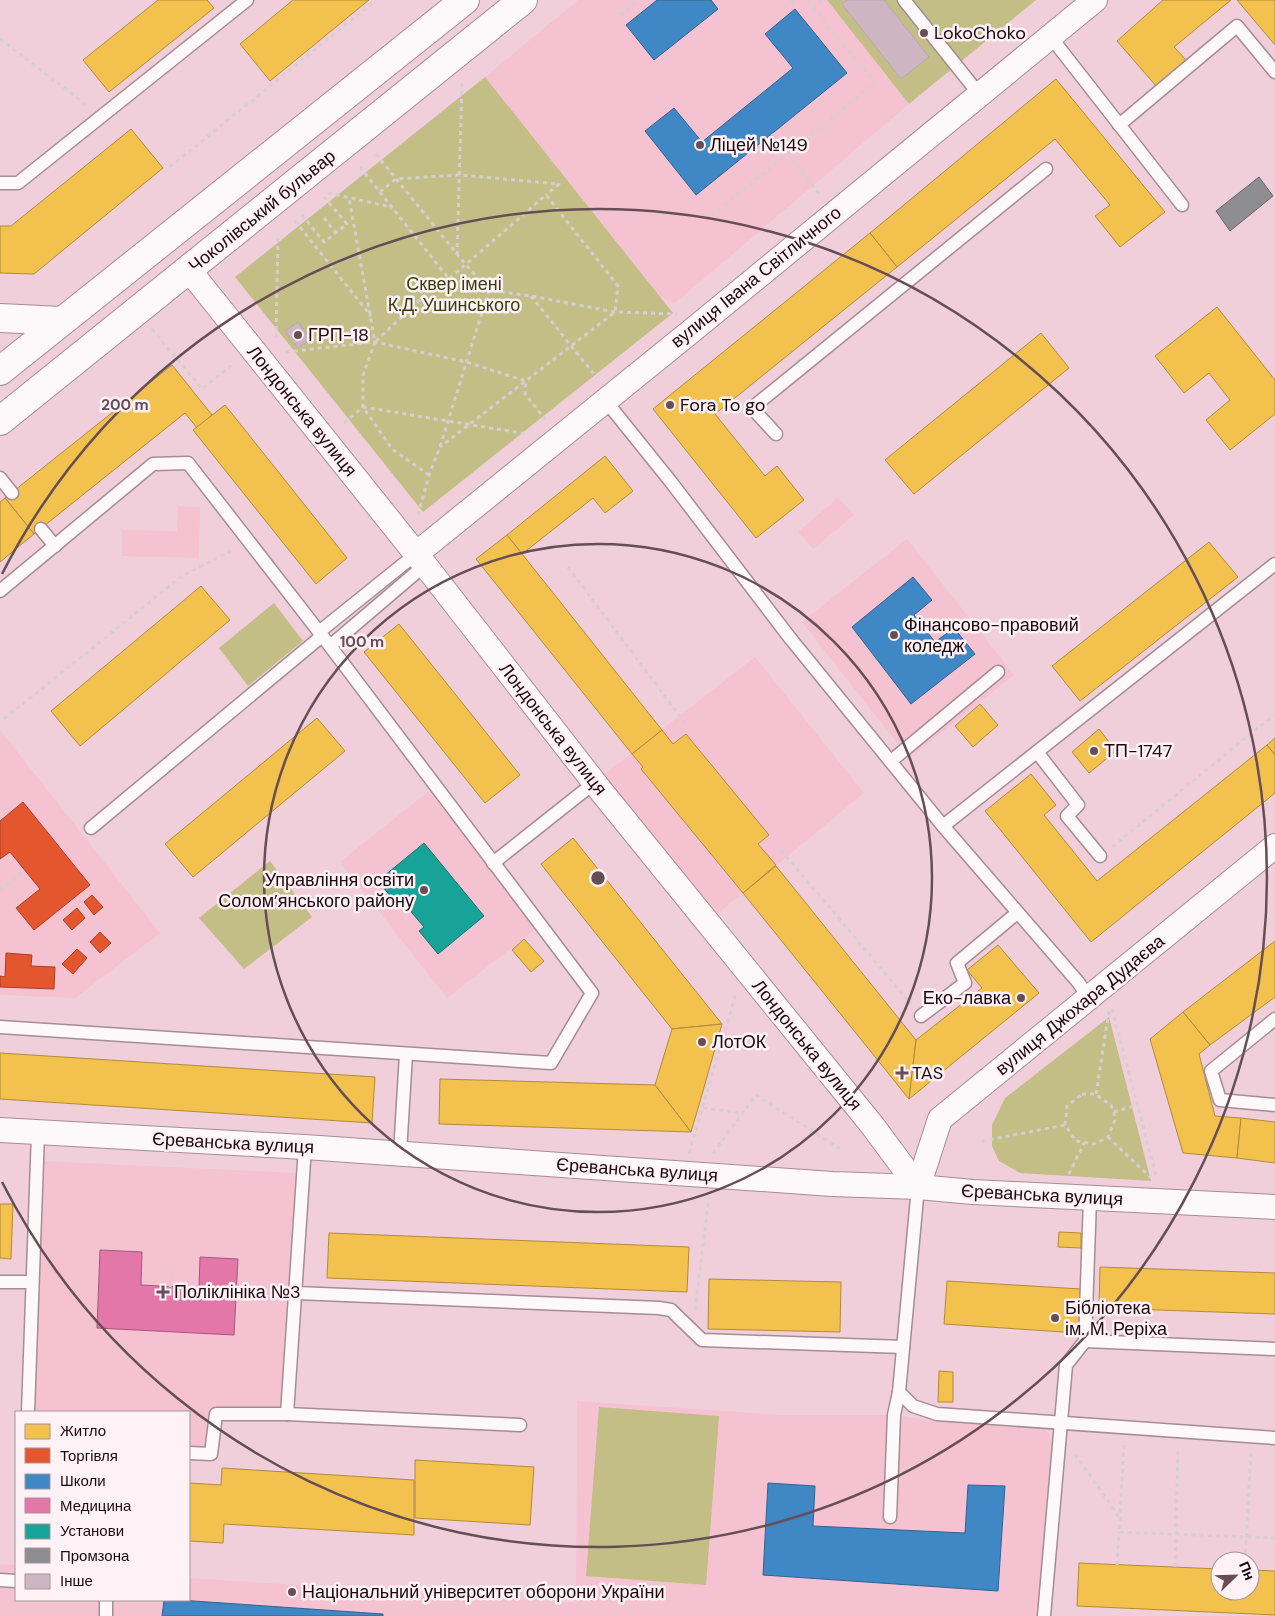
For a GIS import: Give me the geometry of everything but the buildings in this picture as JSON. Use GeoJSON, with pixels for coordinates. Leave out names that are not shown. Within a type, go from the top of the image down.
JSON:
{"type":"FeatureCollection","features":[{"type":"Feature","properties":{"kind":"main road"},"geometry":{"type":"LineString","coordinates":[[0,371],[465,0]]}},
{"type":"Feature","properties":{"kind":"main road","name":"Чоколівський бульвар"},"geometry":{"type":"LineString","coordinates":[[0,421],[190,270],[523,0]]}},
{"type":"Feature","properties":{"kind":"main road"},"geometry":{"type":"LineString","coordinates":[[0,318],[62,320]]}},
{"type":"Feature","properties":{"kind":"street","name":"вулиця Івана Світличного"},"geometry":{"type":"LineString","coordinates":[[421,560],[604,392],[830,207],[979,94],[1095,0]]}},
{"type":"Feature","properties":{"kind":"street","name":"Лондонська вулиця"},"geometry":{"type":"LineString","coordinates":[[190,270],[421,560],[594,783],[872,1125],[918,1187]]}},
{"type":"Feature","properties":{"kind":"street","name":"вулиця Джохара Дудаєва"},"geometry":{"type":"LineString","coordinates":[[918,1187],[940,1119],[1275,846]]}},
{"type":"Feature","properties":{"kind":"street","name":"Єреванська вулиця"},"geometry":{"type":"LineString","coordinates":[[0,1130],[400,1153],[824,1184],[918,1187],[1090,1199],[1275,1207]]}},
{"type":"Feature","properties":{"kind":"lane"},"geometry":{"type":"LineString","coordinates":[[0,183],[18,183],[103,117],[246,0]]}},
{"type":"Feature","properties":{"kind":"lane"},"geometry":{"type":"LineString","coordinates":[[904,0],[979,94]]}},
{"type":"Feature","properties":{"kind":"lane"},"geometry":{"type":"LineString","coordinates":[[1119,125],[1237,26],[1275,72]]}},
{"type":"Feature","properties":{"kind":"lane"},"geometry":{"type":"LineString","coordinates":[[1050,36],[1182,205]]}},
{"type":"Feature","properties":{"kind":"lane"},"geometry":{"type":"LineString","coordinates":[[776,434],[752,408],[1046,169]]}},
{"type":"Feature","properties":{"kind":"lane"},"geometry":{"type":"LineString","coordinates":[[604,392],[790,638],[943,826],[1078,982],[1089,998]]}},
{"type":"Feature","properties":{"kind":"lane"},"geometry":{"type":"LineString","coordinates":[[0,592],[152,464],[188,463],[324,638],[592,993],[552,1064],[0,1026]]}},
{"type":"Feature","properties":{"kind":"lane"},"geometry":{"type":"LineString","coordinates":[[0,478],[12,492]]}},
{"type":"Feature","properties":{"kind":"lane"},"geometry":{"type":"LineString","coordinates":[[41,529],[55,546]]}},
{"type":"Feature","properties":{"kind":"lane"},"geometry":{"type":"LineString","coordinates":[[324,638],[421,560]]}},
{"type":"Feature","properties":{"kind":"lane"},"geometry":{"type":"LineString","coordinates":[[91,828],[421,560]]}},
{"type":"Feature","properties":{"kind":"lane"},"geometry":{"type":"LineString","coordinates":[[943,826],[1275,564]]}},
{"type":"Feature","properties":{"kind":"lane"},"geometry":{"type":"LineString","coordinates":[[891,761],[998,672]]}},
{"type":"Feature","properties":{"kind":"lane"},"geometry":{"type":"LineString","coordinates":[[1037,752],[1078,806],[1068,816],[1100,856]]}},
{"type":"Feature","properties":{"kind":"lane"},"geometry":{"type":"LineString","coordinates":[[493,863],[594,783]]}},
{"type":"Feature","properties":{"kind":"lane"},"geometry":{"type":"LineString","coordinates":[[922,1016],[965,983],[957,963],[1017,913]]}},
{"type":"Feature","properties":{"kind":"lane"},"geometry":{"type":"LineString","coordinates":[[1275,1018],[1211,1071],[1220,1100],[1275,1105]]}},
{"type":"Feature","properties":{"kind":"lane"},"geometry":{"type":"LineString","coordinates":[[400,1153],[406,1054]]}},
{"type":"Feature","properties":{"kind":"lane"},"geometry":{"type":"LineString","coordinates":[[28,1411],[38,1133]]}},
{"type":"Feature","properties":{"kind":"lane"},"geometry":{"type":"LineString","coordinates":[[287,1414],[305,1147]]}},
{"type":"Feature","properties":{"kind":"lane"},"geometry":{"type":"LineString","coordinates":[[890,1516],[894,1415],[899,1392],[918,1187]]}},
{"type":"Feature","properties":{"kind":"lane"},"geometry":{"type":"LineString","coordinates":[[1044,1616],[1066,1365],[1084,1341],[1090,1199]]}},
{"type":"Feature","properties":{"kind":"lane"},"geometry":{"type":"LineString","coordinates":[[0,1282],[32,1282]]}},
{"type":"Feature","properties":{"kind":"lane"},"geometry":{"type":"LineString","coordinates":[[296,1292],[659,1308],[671,1310],[702,1340],[902,1347]]}},
{"type":"Feature","properties":{"kind":"lane"},"geometry":{"type":"LineString","coordinates":[[1084,1341],[1275,1349]]}},
{"type":"Feature","properties":{"kind":"lane"},"geometry":{"type":"LineString","coordinates":[[899,1392],[913,1406],[937,1414],[1060,1427],[1126,1427],[1275,1438]]}},
{"type":"Feature","properties":{"kind":"lane"},"geometry":{"type":"LineString","coordinates":[[190,1453],[211,1454],[216,1414],[287,1414],[520,1424]]}},
{"type":"Feature","properties":{"kind":"lane"},"geometry":{"type":"LineString","coordinates":[[0,1580],[15,1581]]}},
{"type":"Feature","properties":{"kind":"lane"},"geometry":{"type":"LineString","coordinates":[[106,1601],[106,1616]]}},
{"type":"Feature","properties":{"kind":"path"},"geometry":{"type":"LineString","coordinates":[[170,167],[376,0]]}},
{"type":"Feature","properties":{"kind":"path"},"geometry":{"type":"LineString","coordinates":[[620,15],[639,0]]}},
{"type":"Feature","properties":{"kind":"path"},"geometry":{"type":"LineString","coordinates":[[791,0],[793,3],[797,0]]}},
{"type":"Feature","properties":{"kind":"path"},"geometry":{"type":"LineString","coordinates":[[712,215],[874,84],[808,0]]}},
{"type":"Feature","properties":{"kind":"path"},"geometry":{"type":"LineString","coordinates":[[813,7],[821,0]]}},
{"type":"Feature","properties":{"kind":"path"},"geometry":{"type":"LineString","coordinates":[[0,39],[103,117]]}},
{"type":"Feature","properties":{"kind":"path"},"geometry":{"type":"LineString","coordinates":[[457,255],[462,83]]}},
{"type":"Feature","properties":{"kind":"path"},"geometry":{"type":"LineString","coordinates":[[772,134],[830,207]]}},
{"type":"Feature","properties":{"kind":"path"},"geometry":{"type":"LineString","coordinates":[[376,154],[466,266],[489,290],[615,312],[678,314]]}},
{"type":"Feature","properties":{"kind":"path"},"geometry":{"type":"LineString","coordinates":[[360,167],[449,279],[559,184],[460,175],[396,179],[380,192]]}},
{"type":"Feature","properties":{"kind":"path"},"geometry":{"type":"LineString","coordinates":[[302,215],[324,242],[347,224],[326,195],[392,207]]}},
{"type":"Feature","properties":{"kind":"path"},"geometry":{"type":"LineString","coordinates":[[440,447],[615,312],[618,286],[546,195]]}},
{"type":"Feature","properties":{"kind":"path"},"geometry":{"type":"LineString","coordinates":[[350,198],[375,342]]}},
{"type":"Feature","properties":{"kind":"path"},"geometry":{"type":"LineString","coordinates":[[324,218],[336,233]]}},
{"type":"Feature","properties":{"kind":"path"},"geometry":{"type":"LineString","coordinates":[[295,221],[371,316]]}},
{"type":"Feature","properties":{"kind":"path"},"geometry":{"type":"LineString","coordinates":[[276,338],[278,234]]}},
{"type":"Feature","properties":{"kind":"path"},"geometry":{"type":"LineString","coordinates":[[429,475],[392,449],[363,407],[363,375],[375,342],[446,275]]}},
{"type":"Feature","properties":{"kind":"path"},"geometry":{"type":"LineString","coordinates":[[418,515],[429,475],[440,447],[489,290]]}},
{"type":"Feature","properties":{"kind":"path"},"geometry":{"type":"LineString","coordinates":[[531,296],[572,346],[604,392]]}},
{"type":"Feature","properties":{"kind":"path"},"geometry":{"type":"LineString","coordinates":[[151,328],[202,389],[232,365]]}},
{"type":"Feature","properties":{"kind":"path"},"geometry":{"type":"LineString","coordinates":[[286,352],[375,342],[466,362],[526,381]]}},
{"type":"Feature","properties":{"kind":"path"},"geometry":{"type":"LineString","coordinates":[[526,381],[525,394],[551,426]]}},
{"type":"Feature","properties":{"kind":"path"},"geometry":{"type":"LineString","coordinates":[[344,423],[363,407],[527,434]]}},
{"type":"Feature","properties":{"kind":"path"},"geometry":{"type":"LineString","coordinates":[[4,719],[182,576],[248,541]]}},
{"type":"Feature","properties":{"kind":"path"},"geometry":{"type":"LineString","coordinates":[[568,567],[685,723]]}},
{"type":"Feature","properties":{"kind":"path"},"geometry":{"type":"LineString","coordinates":[[1100,856],[1275,714]]}},
{"type":"Feature","properties":{"kind":"path"},"geometry":{"type":"LineString","coordinates":[[781,850],[922,1016]]}},
{"type":"Feature","properties":{"kind":"path"},"geometry":{"type":"LineString","coordinates":[[0,890],[25,870]]}},
{"type":"Feature","properties":{"kind":"path"},"geometry":{"type":"LineString","coordinates":[[689,1154],[738,986]]}},
{"type":"Feature","properties":{"kind":"path"},"geometry":{"type":"LineString","coordinates":[[1096,1094],[1110,1003],[1159,1186],[1108,1137]]}},
{"type":"Feature","properties":{"kind":"path"},"geometry":{"type":"LineString","coordinates":[[1082,1094],[1096,1094],[1111,1104],[1114,1112],[1115,1120],[1108,1137],[1094,1144],[1076,1141],[1065,1124],[1067,1106],[1082,1094]]}},
{"type":"Feature","properties":{"kind":"path"},"geometry":{"type":"LineString","coordinates":[[711,1157],[756,1095],[842,1150]]}},
{"type":"Feature","properties":{"kind":"path"},"geometry":{"type":"LineString","coordinates":[[1114,1112],[1138,1105]]}},
{"type":"Feature","properties":{"kind":"path"},"geometry":{"type":"LineString","coordinates":[[703,1108],[742,1113]]}},
{"type":"Feature","properties":{"kind":"path"},"geometry":{"type":"LineString","coordinates":[[982,1141],[1065,1124]]}},
{"type":"Feature","properties":{"kind":"path"},"geometry":{"type":"LineString","coordinates":[[1065,1181],[1084,1143]]}},
{"type":"Feature","properties":{"kind":"path"},"geometry":{"type":"LineString","coordinates":[[692,1330],[710,1189]]}},
{"type":"Feature","properties":{"kind":"path"},"geometry":{"type":"LineString","coordinates":[[170,1287],[171,1276]]}},
{"type":"Feature","properties":{"kind":"path"},"geometry":{"type":"LineString","coordinates":[[1060,1427],[1120,1517]]}},
{"type":"Feature","properties":{"kind":"path"},"geometry":{"type":"LineString","coordinates":[[1117,1565],[1126,1427]]}},
{"type":"Feature","properties":{"kind":"path"},"geometry":{"type":"LineString","coordinates":[[1174,1567],[1179,1432]]}},
{"type":"Feature","properties":{"kind":"path"},"geometry":{"type":"LineString","coordinates":[[1245,1551],[1251,1437]]}},
{"type":"Feature","properties":{"kind":"path"},"geometry":{"type":"LineString","coordinates":[[1119,1532],[1275,1538]]}},
{"type":"Feature","properties":{"kind":"shaded area","name":"Ліцей №149"},"geometry":{"type":"Polygon","coordinates":[[[578,0],[827,0],[909,104],[674,304],[660,296],[485,77],[578,0]]]}},
{"type":"Feature","properties":{"kind":"shaded area"},"geometry":{"type":"Polygon","coordinates":[[[838,498],[854,515],[813,549],[798,532],[838,498]]]}},
{"type":"Feature","properties":{"kind":"shaded area"},"geometry":{"type":"Polygon","coordinates":[[[178,506],[200,507],[199,558],[122,556],[122,530],[177,531],[178,506]]]}},
{"type":"Feature","properties":{"kind":"shaded area"},"geometry":{"type":"Polygon","coordinates":[[[907,539],[1014,675],[909,758],[802,622],[907,539]]]}},
{"type":"Feature","properties":{"kind":"shaded area"},"geometry":{"type":"Polygon","coordinates":[[[755,657],[864,793],[715,916],[602,776],[755,657]]]}},
{"type":"Feature","properties":{"kind":"shaded area"},"geometry":{"type":"Polygon","coordinates":[[[0,730],[160,933],[75,998],[0,995],[0,730]]]}},
{"type":"Feature","properties":{"kind":"shaded area"},"geometry":{"type":"Polygon","coordinates":[[[429,791],[537,928],[447,998],[340,862],[429,791]]]}},
{"type":"Feature","properties":{"kind":"shaded area","name":"Поліклініка №3"},"geometry":{"type":"Polygon","coordinates":[[[40,1161],[299,1173],[283,1411],[212,1411],[208,1450],[190,1449],[190,1411],[30,1411],[40,1161]]]}},
{"type":"Feature","properties":{"kind":"shaded area"},"geometry":{"type":"Polygon","coordinates":[[[577,1401],[781,1415],[894,1415],[937,1421],[1040,1427],[1049,1433],[1053,1442],[1039,1616],[0,1616],[0,1564],[15,1565],[15,1601],[190,1601],[190,1578],[576,1603],[577,1401]]]}},
{"type":"Feature","properties":{"kind":"green space","name":"LokoChoko"},"geometry":{"type":"Polygon","coordinates":[[[827,0],[1036,0],[909,104],[827,0]]]}},
{"type":"Feature","properties":{"kind":"green space","name":"Сквер імені К.Д. Ушинського"},"geometry":{"type":"Polygon","coordinates":[[[485,77],[673,313],[423,512],[235,277],[485,77]]]}},
{"type":"Feature","properties":{"kind":"green space"},"geometry":{"type":"Polygon","coordinates":[[[274,603],[303,641],[248,686],[219,648],[274,603]]]}},
{"type":"Feature","properties":{"kind":"green space"},"geometry":{"type":"Polygon","coordinates":[[[270,861],[312,917],[244,969],[199,918],[270,861]]]}},
{"type":"Feature","properties":{"kind":"green space"},"geometry":{"type":"Polygon","coordinates":[[[1109,1017],[1151,1181],[1020,1173],[999,1161],[992,1146],[992,1125],[1005,1098],[1109,1017]]]}},
{"type":"Feature","properties":{"kind":"green space"},"geometry":{"type":"Polygon","coordinates":[[[599,1407],[719,1416],[706,1585],[586,1576],[599,1407]]]}},
{"type":"Feature","properties":{"kind":"place","name":"LokoChoko"},"geometry":{"type":"Point","coordinates":[924,33]}},
{"type":"Feature","properties":{"kind":"place","name":"Ліцей №149"},"geometry":{"type":"Point","coordinates":[700,145]}},
{"type":"Feature","properties":{"kind":"place","name":"ГРП-18"},"geometry":{"type":"Point","coordinates":[298,335]}},
{"type":"Feature","properties":{"kind":"place","name":"Fora To go"},"geometry":{"type":"Point","coordinates":[670,405]}},
{"type":"Feature","properties":{"kind":"place","name":"Фінансово-правовий коледж"},"geometry":{"type":"Point","coordinates":[894,635]}},
{"type":"Feature","properties":{"kind":"place","name":"ТП-1747"},"geometry":{"type":"Point","coordinates":[1094,751]}},
{"type":"Feature","properties":{"kind":"place","name":"Управління освіти Солом’янського району"},"geometry":{"type":"Point","coordinates":[424,890]}},
{"type":"Feature","properties":{"kind":"place","name":"Еко-лавка"},"geometry":{"type":"Point","coordinates":[1021,998]}},
{"type":"Feature","properties":{"kind":"place","name":"ЛотОК"},"geometry":{"type":"Point","coordinates":[702,1042]}},
{"type":"Feature","properties":{"kind":"place","name":"TAS"},"geometry":{"type":"Point","coordinates":[902,1073]}},
{"type":"Feature","properties":{"kind":"place","name":"Поліклініка №3"},"geometry":{"type":"Point","coordinates":[163,1292]}},
{"type":"Feature","properties":{"kind":"place","name":"Бібліотека ім. М. Реріха"},"geometry":{"type":"Point","coordinates":[1055,1318]}},
{"type":"Feature","properties":{"kind":"place","name":"Національний університет оборони України"},"geometry":{"type":"Point","coordinates":[292,1592]}}]}
